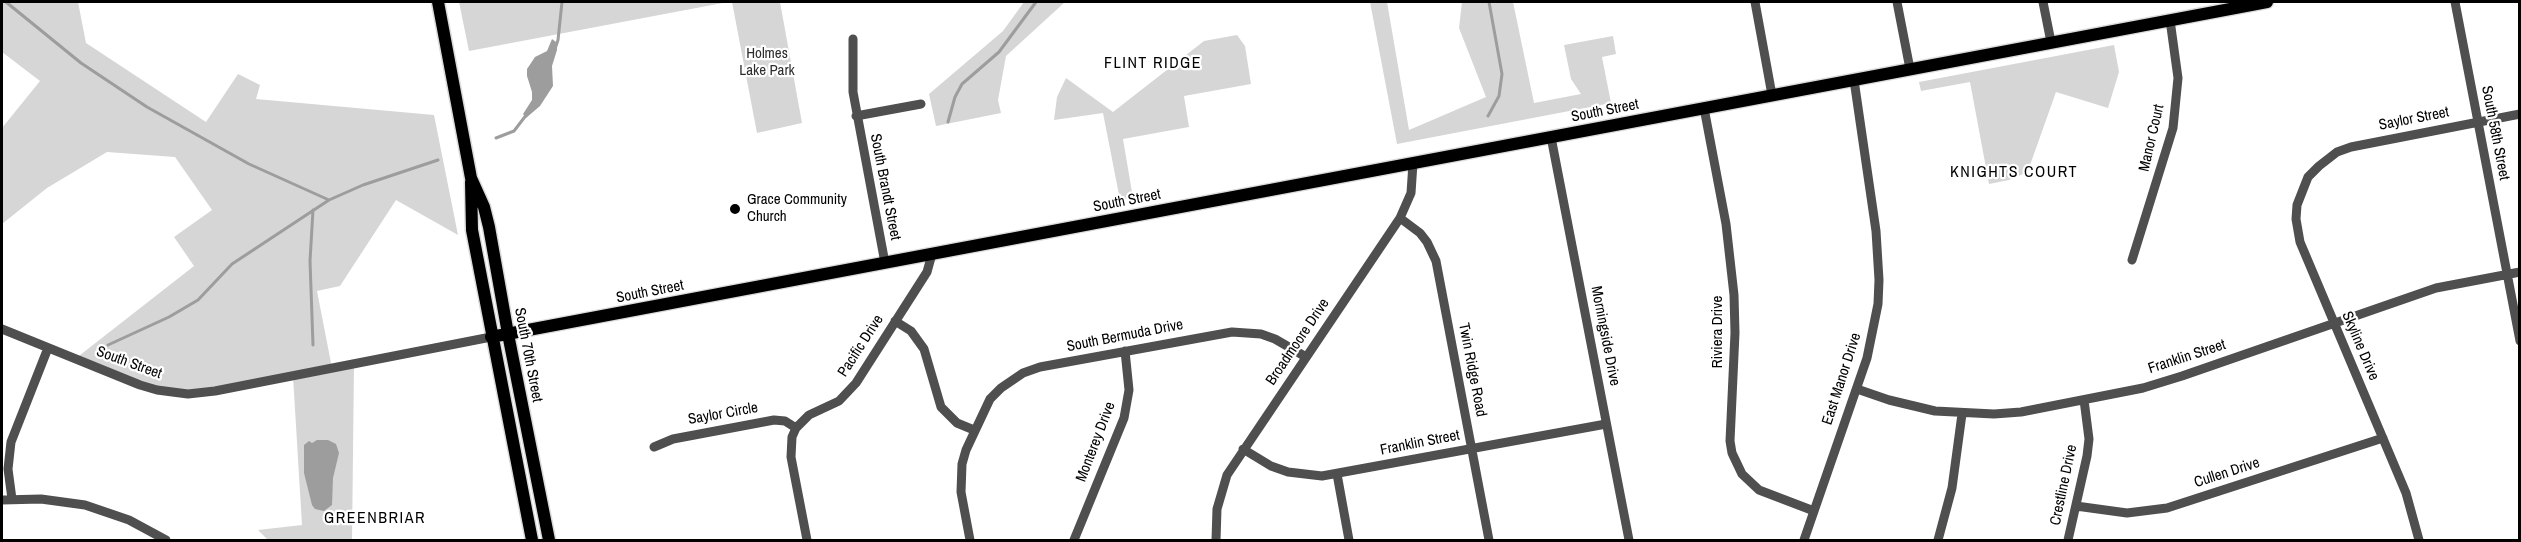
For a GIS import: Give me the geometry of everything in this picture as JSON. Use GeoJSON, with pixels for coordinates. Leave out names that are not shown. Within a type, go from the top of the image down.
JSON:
{"type":"FeatureCollection","features":[{"type":"Feature","properties":{"kind":"main road","name":"South 70th Street"},"geometry":{"type":"LineString","coordinates":[[438,2],[471,178],[471,231],[532,540]]}},
{"type":"Feature","properties":{"kind":"main road","name":"South Street"},"geometry":{"type":"LineString","coordinates":[[492,337],[2267,2]]}},
{"type":"Feature","properties":{"kind":"main road","name":"South 70th Street"},"geometry":{"type":"LineString","coordinates":[[471,178],[484,207],[489,227],[549,540]]}},
{"type":"Feature","properties":{"kind":"street"},"geometry":{"type":"LineString","coordinates":[[1755,2],[1772,95]]}},
{"type":"Feature","properties":{"kind":"street"},"geometry":{"type":"LineString","coordinates":[[1897,2],[1910,69]]}},
{"type":"Feature","properties":{"kind":"street"},"geometry":{"type":"LineString","coordinates":[[2043,2],[2051,42]]}},
{"type":"Feature","properties":{"kind":"street","name":"South 58th Street"},"geometry":{"type":"LineString","coordinates":[[2455,2],[2520,341]]}},
{"type":"Feature","properties":{"kind":"street","name":"Manor Court"},"geometry":{"type":"LineString","coordinates":[[2132,260],[2173,128],[2178,78],[2170,20]]}},
{"type":"Feature","properties":{"kind":"street","name":"South Brandt Street"},"geometry":{"type":"LineString","coordinates":[[853,39],[851,70],[856,117],[885,263]]}},
{"type":"Feature","properties":{"kind":"street","name":"East Manor Drive"},"geometry":{"type":"LineString","coordinates":[[1804,540],[1857,388],[1874,331],[1879,280],[1876,231],[1854,80]]}},
{"type":"Feature","properties":{"kind":"street"},"geometry":{"type":"LineString","coordinates":[[856,117],[921,104]]}},
{"type":"Feature","properties":{"kind":"street","name":"Riviera Drive"},"geometry":{"type":"LineString","coordinates":[[1704,108],[1726,224],[1734,295],[1735,333],[1730,441],[1732,453],[1742,474],[1759,490],[1814,511]]}},
{"type":"Feature","properties":{"kind":"street","name":"Saylor Street"},"geometry":{"type":"LineString","coordinates":[[2319,166],[2332,154],[2351,147],[2520,114]]}},
{"type":"Feature","properties":{"kind":"street","name":"Morningside Drive"},"geometry":{"type":"LineString","coordinates":[[1551,137],[1629,540]]}},
{"type":"Feature","properties":{"kind":"street","name":"Broadmoore Drive"},"geometry":{"type":"LineString","coordinates":[[1216,540],[1215,524],[1221,491],[1227,475],[1400,218],[1411,193],[1413,163]]}},
{"type":"Feature","properties":{"kind":"street","name":"Skyline Drive"},"geometry":{"type":"LineString","coordinates":[[2319,166],[2302,190],[2298,205],[2297,231],[2408,500],[2419,540]]}},
{"type":"Feature","properties":{"kind":"street","name":"Twin Ridge Road"},"geometry":{"type":"LineString","coordinates":[[1400,218],[1420,233],[1436,261],[1489,540]]}},
{"type":"Feature","properties":{"kind":"street","name":"Pacific Drive"},"geometry":{"type":"LineString","coordinates":[[796,428],[809,415],[830,406],[849,393],[927,272],[932,254]]}},
{"type":"Feature","properties":{"kind":"street","name":"Franklin Street"},"geometry":{"type":"LineString","coordinates":[[1857,388],[1912,406],[1962,414],[2021,412],[2084,400],[2182,376],[2436,288],[2520,272]]}},
{"type":"Feature","properties":{"kind":"street"},"geometry":{"type":"LineString","coordinates":[[895,321],[911,331],[924,349],[941,407],[957,423],[974,430]]}},
{"type":"Feature","properties":{"kind":"street","name":"South Street"},"geometry":{"type":"LineString","coordinates":[[2,329],[140,385],[188,394],[215,391],[492,337]]}},
{"type":"Feature","properties":{"kind":"street","name":"South Bermuda Drive"},"geometry":{"type":"LineString","coordinates":[[970,540],[960,478],[966,450],[990,399],[1001,388],[1023,373],[1040,367],[1221,333],[1244,332],[1275,339],[1306,357]]}},
{"type":"Feature","properties":{"kind":"street"},"geometry":{"type":"LineString","coordinates":[[48,348],[11,442],[7,500],[41,499],[85,505],[129,520],[166,540]]}},
{"type":"Feature","properties":{"kind":"street","name":"Monterey Drive"},"geometry":{"type":"LineString","coordinates":[[1074,540],[1124,418],[1129,390],[1125,351]]}},
{"type":"Feature","properties":{"kind":"street","name":"Crestline Drive"},"geometry":{"type":"LineString","coordinates":[[2068,540],[2089,439],[2084,400]]}},
{"type":"Feature","properties":{"kind":"street"},"geometry":{"type":"LineString","coordinates":[[1938,540],[1952,488],[1962,414]]}},
{"type":"Feature","properties":{"kind":"street","name":"Saylor Circle"},"geometry":{"type":"LineString","coordinates":[[654,447],[673,438],[774,420],[785,421],[796,428]]}},
{"type":"Feature","properties":{"kind":"street","name":"Franklin Street"},"geometry":{"type":"LineString","coordinates":[[1243,449],[1271,466],[1288,472],[1305,475],[1337,474],[1606,424]]}},
{"type":"Feature","properties":{"kind":"street"},"geometry":{"type":"LineString","coordinates":[[796,428],[792,437],[791,457],[807,540]]}},
{"type":"Feature","properties":{"kind":"street","name":"Cullen Drive"},"geometry":{"type":"LineString","coordinates":[[2076,506],[2127,513],[2167,508],[2383,438]]}},
{"type":"Feature","properties":{"kind":"street"},"geometry":{"type":"LineString","coordinates":[[1337,474],[1349,540]]}},
{"type":"Feature","properties":{"kind":"green space"},"geometry":{"type":"Polygon","coordinates":[[[2,2],[78,2],[86,43],[206,122],[238,74],[260,85],[256,99],[434,115],[458,235],[396,200],[340,286],[317,291],[332,368],[354,364],[352,540],[268,540],[258,530],[302,525],[293,376],[215,391],[170,392],[75,359],[194,266],[174,237],[212,210],[175,157],[107,152],[47,188],[2,224],[2,128],[40,81],[2,52],[2,2]]]}},
{"type":"Feature","properties":{"kind":"green space"},"geometry":{"type":"Polygon","coordinates":[[[459,2],[728,2],[469,51],[459,2]]]}},
{"type":"Feature","properties":{"kind":"green space","name":"Holmes Lake Park"},"geometry":{"type":"Polygon","coordinates":[[[732,2],[780,2],[802,123],[757,133],[732,2]]]}},
{"type":"Feature","properties":{"kind":"green space"},"geometry":{"type":"Polygon","coordinates":[[[1024,2],[1065,2],[1006,56],[998,100],[1001,113],[936,126],[929,94],[1003,31],[1024,2]]]}},
{"type":"Feature","properties":{"kind":"green space"},"geometry":{"type":"Polygon","coordinates":[[[1370,2],[1387,2],[1409,130],[1486,97],[1459,28],[1462,2],[1513,2],[1534,103],[1581,94],[1571,79],[1564,45],[1613,36],[1616,54],[1602,57],[1611,103],[1397,144],[1370,2]]]}},
{"type":"Feature","properties":{"kind":"green space"},"geometry":{"type":"Polygon","coordinates":[[[1237,35],[1245,46],[1251,84],[1184,96],[1189,127],[1123,139],[1133,198],[1120,200],[1103,113],[1054,120],[1057,97],[1066,78],[1113,112],[1204,41],[1237,35]]]}},
{"type":"Feature","properties":{"kind":"green space"},"geometry":{"type":"Polygon","coordinates":[[[2114,45],[2119,72],[2108,108],[2056,92],[2029,168],[2023,174],[2009,180],[1989,184],[1970,82],[1921,91],[1919,82],[2114,45]]]}},
{"type":"Feature","properties":{"kind":"shaded area"},"geometry":{"type":"Polygon","coordinates":[[[552,39],[556,42],[557,50],[552,66],[553,86],[540,106],[526,118],[523,114],[532,100],[527,69],[535,57],[547,51],[552,39]]]}},
{"type":"Feature","properties":{"kind":"shaded area"},"geometry":{"type":"Polygon","coordinates":[[[317,440],[328,440],[336,444],[339,453],[333,478],[332,505],[324,511],[315,509],[312,505],[304,473],[304,445],[309,441],[312,443],[317,440]]]}},
{"type":"Feature","properties":{"kind":"waterway"},"geometry":{"type":"LineString","coordinates":[[6,2],[81,63],[147,107],[249,164],[329,200]]}},
{"type":"Feature","properties":{"kind":"waterway"},"geometry":{"type":"LineString","coordinates":[[555,49],[562,2]]}},
{"type":"Feature","properties":{"kind":"waterway"},"geometry":{"type":"LineString","coordinates":[[948,122],[955,97],[962,84],[999,52],[1036,2]]}},
{"type":"Feature","properties":{"kind":"waterway"},"geometry":{"type":"LineString","coordinates":[[1488,116],[1499,96],[1502,74],[1489,2]]}},
{"type":"Feature","properties":{"kind":"waterway"},"geometry":{"type":"LineString","coordinates":[[496,138],[514,131],[527,114]]}},
{"type":"Feature","properties":{"kind":"waterway"},"geometry":{"type":"LineString","coordinates":[[108,345],[169,317],[198,300],[232,264],[329,200],[363,185],[438,160]]}},
{"type":"Feature","properties":{"kind":"waterway"},"geometry":{"type":"LineString","coordinates":[[313,210],[310,261],[313,345]]}},
{"type":"Feature","properties":{"kind":"place","name":"Grace Community Church"},"geometry":{"type":"Point","coordinates":[735,209]}},
{"type":"Feature","properties":{"kind":"district","name":"FLINT RIDGE"},"geometry":{"type":"Point","coordinates":[1153,64]}},
{"type":"Feature","properties":{"kind":"district","name":"KNIGHTS COURT"},"geometry":{"type":"Point","coordinates":[2014,173]}},
{"type":"Feature","properties":{"kind":"district","name":"GREENBRIAR"},"geometry":{"type":"Point","coordinates":[375,519]}}]}
